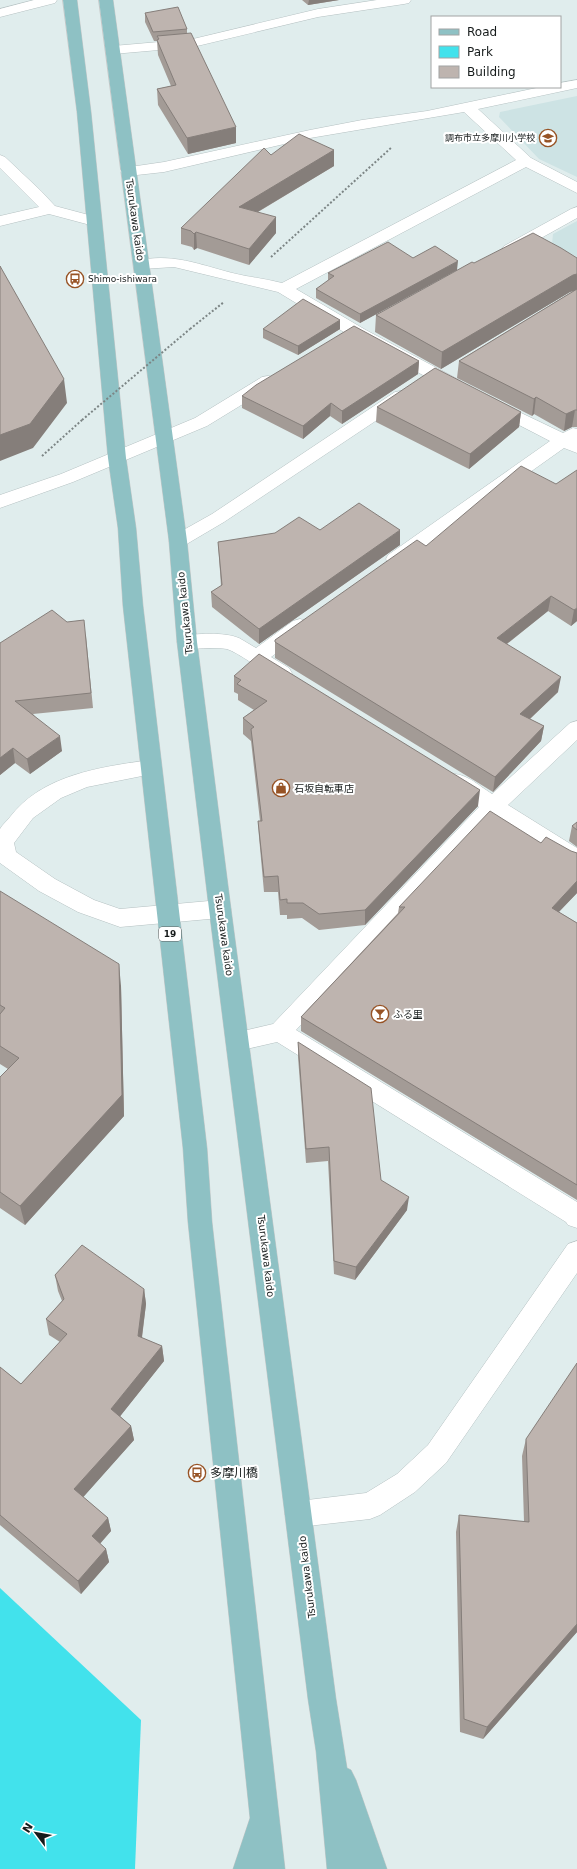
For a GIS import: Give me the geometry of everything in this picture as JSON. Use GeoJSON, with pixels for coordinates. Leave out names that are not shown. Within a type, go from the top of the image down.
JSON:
{"type":"FeatureCollection","features":[{"type":"Feature","properties":{"kind":"main road","name":"19"},"geometry":{"type":"LineString","coordinates":[[70,0],[84,112],[117,458],[127,528],[133,606],[150,768],[195,1148],[200,1222],[270,1869]]}},
{"type":"Feature","properties":{"kind":"main road","name":"Tsurukawa kaido"},"geometry":{"type":"LineString","coordinates":[[106,0],[178,540],[187,642],[220,909],[321,1691],[331,1751],[342,1869]]}},
{"type":"Feature","properties":{"kind":"main road"},"geometry":{"type":"LineString","coordinates":[[331,1751],[372,1869]]}},
{"type":"Feature","properties":{"kind":"main road"},"geometry":{"type":"LineString","coordinates":[[248,1869],[265,1815]]}},
{"type":"Feature","properties":{"kind":"street"},"geometry":{"type":"LineString","coordinates":[[0,13],[50,0]]}},
{"type":"Feature","properties":{"kind":"street"},"geometry":{"type":"LineString","coordinates":[[113,50],[147,48],[193,42],[318,13],[404,0]]}},
{"type":"Feature","properties":{"kind":"street"},"geometry":{"type":"LineString","coordinates":[[561,87],[577,84]]}},
{"type":"Feature","properties":{"kind":"street"},"geometry":{"type":"LineString","coordinates":[[128,171],[164,167],[362,124],[427,115],[558,88]]}},
{"type":"Feature","properties":{"kind":"street"},"geometry":{"type":"LineString","coordinates":[[468,107],[526,161],[577,188]]}},
{"type":"Feature","properties":{"kind":"street"},"geometry":{"type":"LineString","coordinates":[[0,160],[36,194],[49,209]]}},
{"type":"Feature","properties":{"kind":"street"},"geometry":{"type":"LineString","coordinates":[[284,289],[526,161]]}},
{"type":"Feature","properties":{"kind":"street"},"geometry":{"type":"LineString","coordinates":[[0,221],[49,209],[94,221]]}},
{"type":"Feature","properties":{"kind":"street"},"geometry":{"type":"LineString","coordinates":[[496,257],[537,242],[577,212]]}},
{"type":"Feature","properties":{"kind":"street"},"geometry":{"type":"LineString","coordinates":[[142,264],[174,262],[246,281],[260,282],[284,289],[356,331],[433,379],[471,394],[572,440]]}},
{"type":"Feature","properties":{"kind":"street"},"geometry":{"type":"LineString","coordinates":[[0,502],[67,478],[201,422],[280,374]]}},
{"type":"Feature","properties":{"kind":"street"},"geometry":{"type":"LineString","coordinates":[[178,540],[218,518],[433,379]]}},
{"type":"Feature","properties":{"kind":"street"},"geometry":{"type":"LineString","coordinates":[[380,569],[572,440]]}},
{"type":"Feature","properties":{"kind":"street"},"geometry":{"type":"LineString","coordinates":[[257,657],[315,615]]}},
{"type":"Feature","properties":{"kind":"street"},"geometry":{"type":"LineString","coordinates":[[187,642],[210,641],[232,643],[297,682]]}},
{"type":"Feature","properties":{"kind":"street"},"geometry":{"type":"LineString","coordinates":[[238,1041],[280,1032],[473,825],[577,728]]}},
{"type":"Feature","properties":{"kind":"street"},"geometry":{"type":"LineString","coordinates":[[150,768],[94,776],[57,790],[26,812],[2,841],[6,856],[47,886],[86,906],[120,918],[220,909]]}},
{"type":"Feature","properties":{"kind":"street"},"geometry":{"type":"LineString","coordinates":[[440,771],[577,859]]}},
{"type":"Feature","properties":{"kind":"street"},"geometry":{"type":"LineString","coordinates":[[280,1032],[575,1214],[577,1217]]}},
{"type":"Feature","properties":{"kind":"street"},"geometry":{"type":"LineString","coordinates":[[299,1514],[370,1506],[406,1483],[437,1454],[577,1252]]}},
{"type":"Feature","properties":{"kind":"path"},"geometry":{"type":"LineString","coordinates":[[246,281],[427,115]]}},
{"type":"Feature","properties":{"kind":"path"},"geometry":{"type":"LineString","coordinates":[[37,460],[226,300]]}},
{"type":"Feature","properties":{"kind":"shaded area","name":"調布市立多摩川小学校"},"geometry":{"type":"Polygon","coordinates":[[[577,96],[577,177],[539,159],[499,117],[500,112],[577,96]]]}},
{"type":"Feature","properties":{"kind":"shaded area"},"geometry":{"type":"Polygon","coordinates":[[[577,221],[577,257],[552,244],[553,234],[577,221]]]}},
{"type":"Feature","properties":{"kind":"green space"},"geometry":{"type":"Polygon","coordinates":[[[0,1588],[141,1720],[135,1869],[0,1869],[0,1588]]]}},
{"type":"Feature","properties":{"kind":"building"},"geometry":{"type":"Polygon","coordinates":[[[178,7],[187,29],[153,32],[145,13],[178,7]]]}},
{"type":"Feature","properties":{"kind":"building"},"geometry":{"type":"Polygon","coordinates":[[[191,33],[236,127],[187,138],[157,89],[176,85],[157,40],[159,39],[157,36],[191,33]]]}},
{"type":"Feature","properties":{"kind":"building"},"geometry":{"type":"Polygon","coordinates":[[[299,134],[334,150],[239,207],[276,217],[249,249],[196,232],[194,234],[191,231],[181,228],[264,148],[271,155],[299,134]]]}},
{"type":"Feature","properties":{"kind":"building"},"geometry":{"type":"Polygon","coordinates":[[[533,233],[577,258],[577,274],[442,352],[376,315],[472,262],[474,263],[533,233]]]}},
{"type":"Feature","properties":{"kind":"building"},"geometry":{"type":"Polygon","coordinates":[[[388,242],[413,258],[435,246],[458,261],[360,314],[316,289],[334,276],[328,273],[388,242]]]}},
{"type":"Feature","properties":{"kind":"building"},"geometry":{"type":"Polygon","coordinates":[[[0,266],[64,379],[30,424],[0,435],[0,266]]]}},
{"type":"Feature","properties":{"kind":"building"},"geometry":{"type":"Polygon","coordinates":[[[577,289],[577,410],[566,414],[536,397],[534,399],[459,361],[577,289]]]}},
{"type":"Feature","properties":{"kind":"building"},"geometry":{"type":"Polygon","coordinates":[[[303,299],[340,320],[298,346],[263,329],[303,299]]]}},
{"type":"Feature","properties":{"kind":"building"},"geometry":{"type":"Polygon","coordinates":[[[354,326],[419,361],[342,411],[331,403],[303,426],[242,396],[256,385],[354,326]]]}},
{"type":"Feature","properties":{"kind":"building"},"geometry":{"type":"Polygon","coordinates":[[[435,368],[521,412],[470,454],[377,407],[435,368]]]}},
{"type":"Feature","properties":{"kind":"building"},"geometry":{"type":"Polygon","coordinates":[[[521,466],[556,484],[577,470],[577,608],[574,610],[551,596],[497,638],[561,677],[520,714],[544,726],[495,777],[275,642],[275,640],[417,540],[426,546],[521,466]]]}},
{"type":"Feature","properties":{"kind":"building"},"geometry":{"type":"Polygon","coordinates":[[[359,503],[400,530],[259,629],[211,592],[222,585],[218,542],[275,533],[299,517],[320,530],[359,503]]]}},
{"type":"Feature","properties":{"kind":"building"},"geometry":{"type":"Polygon","coordinates":[[[52,610],[67,622],[84,620],[91,693],[15,701],[60,736],[27,759],[13,748],[0,758],[0,643],[52,610]]]}},
{"type":"Feature","properties":{"kind":"building"},"geometry":{"type":"Polygon","coordinates":[[[259,654],[480,790],[365,910],[319,914],[303,903],[287,903],[287,899],[280,900],[278,876],[264,877],[258,821],[262,821],[251,729],[254,727],[243,718],[267,701],[237,684],[241,680],[234,676],[259,654]]]}},
{"type":"Feature","properties":{"kind":"building"},"geometry":{"type":"Polygon","coordinates":[[[490,811],[541,843],[546,837],[577,853],[577,881],[552,908],[577,923],[577,1185],[301,1017],[405,907],[399,907],[490,811]]]}},
{"type":"Feature","properties":{"kind":"building"},"geometry":{"type":"Polygon","coordinates":[[[577,822],[577,830],[572,826],[577,822]]]}},
{"type":"Feature","properties":{"kind":"building"},"geometry":{"type":"Polygon","coordinates":[[[0,891],[119,964],[122,1095],[20,1206],[0,1192],[0,1077],[19,1058],[0,1046],[0,1014],[5,1008],[0,1005],[0,891]]]}},
{"type":"Feature","properties":{"kind":"building"},"geometry":{"type":"Polygon","coordinates":[[[298,1042],[371,1088],[381,1180],[409,1197],[356,1267],[334,1261],[329,1147],[306,1149],[298,1042]]]}},
{"type":"Feature","properties":{"kind":"building"},"geometry":{"type":"Polygon","coordinates":[[[82,1245],[144,1289],[138,1336],[162,1346],[111,1409],[131,1426],[74,1489],[108,1518],[92,1536],[106,1549],[78,1581],[0,1515],[0,1367],[21,1384],[67,1334],[46,1319],[64,1299],[55,1275],[82,1245]]]}},
{"type":"Feature","properties":{"kind":"building"},"geometry":{"type":"Polygon","coordinates":[[[577,1363],[577,1624],[487,1727],[464,1719],[459,1515],[529,1522],[526,1439],[577,1363]]]}},
{"type":"Feature","properties":{"kind":"place","name":"調布市立多摩川小学校"},"geometry":{"type":"Point","coordinates":[548,138]}},
{"type":"Feature","properties":{"kind":"place","name":"Shimo-ishiwara"},"geometry":{"type":"Point","coordinates":[75,279]}},
{"type":"Feature","properties":{"kind":"place","name":"石坂自転車店"},"geometry":{"type":"Point","coordinates":[281,788]}},
{"type":"Feature","properties":{"kind":"place","name":"ふる里"},"geometry":{"type":"Point","coordinates":[380,1014]}},
{"type":"Feature","properties":{"kind":"place","name":"多摩川橋"},"geometry":{"type":"Point","coordinates":[197,1473]}}]}
